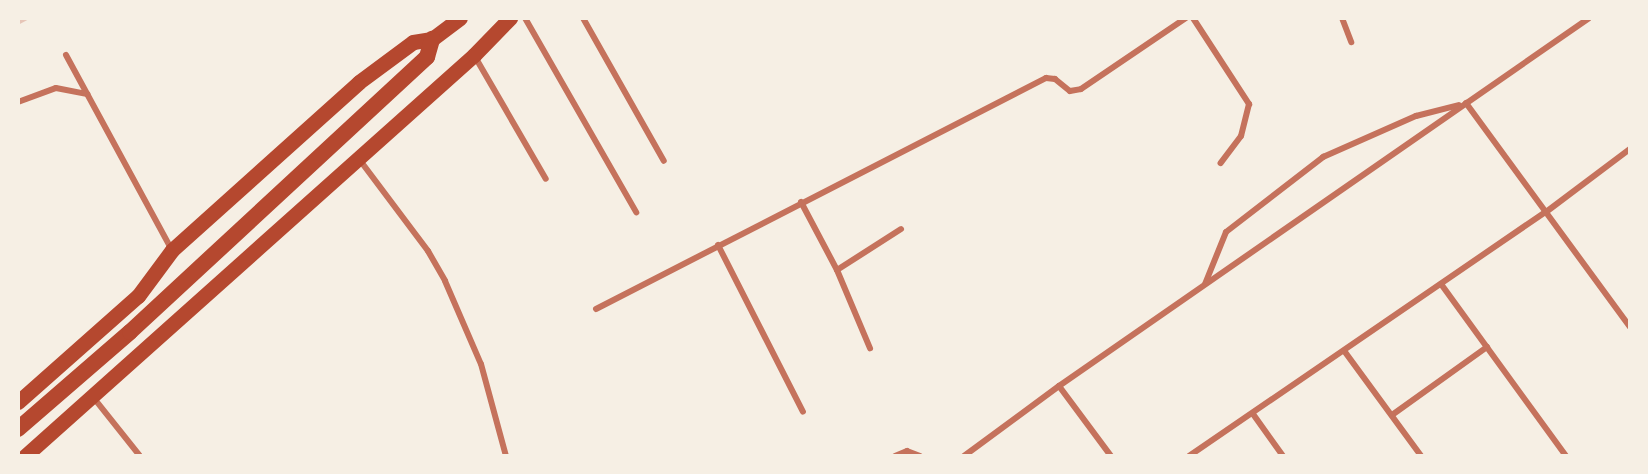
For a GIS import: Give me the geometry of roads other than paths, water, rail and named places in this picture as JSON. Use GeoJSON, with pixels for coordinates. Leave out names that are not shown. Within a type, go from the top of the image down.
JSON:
{"type":"FeatureCollection","features":[{"type":"Feature","properties":{"kind":"highway"},"geometry":{"type":"LineString","coordinates":[[18,429],[130,332],[427,57],[432,39]]}},
{"type":"Feature","properties":{"kind":"main road"},"geometry":{"type":"LineString","coordinates":[[18,402],[138,296],[172,250],[359,82],[413,42],[432,39],[460,18]]}},
{"type":"Feature","properties":{"kind":"main road"},"geometry":{"type":"LineString","coordinates":[[25,456],[474,55],[510,18]]}},
{"type":"Feature","properties":{"kind":"street"},"geometry":{"type":"LineString","coordinates":[[525,18],[636,212]]}},
{"type":"Feature","properties":{"kind":"street"},"geometry":{"type":"LineString","coordinates":[[583,18],[664,161]]}},
{"type":"Feature","properties":{"kind":"street"},"geometry":{"type":"LineString","coordinates":[[596,309],[1046,78],[1055,79],[1070,91],[1081,89],[1186,18]]}},
{"type":"Feature","properties":{"kind":"street"},"geometry":{"type":"LineString","coordinates":[[1193,18],[1249,104],[1244,130],[1221,163]]}},
{"type":"Feature","properties":{"kind":"street"},"geometry":{"type":"LineString","coordinates":[[1342,18],[1351,42]]}},
{"type":"Feature","properties":{"kind":"street"},"geometry":{"type":"LineString","coordinates":[[964,456],[1059,386],[1589,18]]}},
{"type":"Feature","properties":{"kind":"street"},"geometry":{"type":"LineString","coordinates":[[66,55],[172,250]]}},
{"type":"Feature","properties":{"kind":"street"},"geometry":{"type":"LineString","coordinates":[[474,55],[546,179]]}},
{"type":"Feature","properties":{"kind":"street"},"geometry":{"type":"LineString","coordinates":[[18,102],[56,88],[87,94]]}},
{"type":"Feature","properties":{"kind":"street"},"geometry":{"type":"LineString","coordinates":[[1466,103],[1630,327]]}},
{"type":"Feature","properties":{"kind":"street"},"geometry":{"type":"LineString","coordinates":[[1205,284],[1227,232],[1323,157],[1416,116],[1466,103]]}},
{"type":"Feature","properties":{"kind":"street"},"geometry":{"type":"LineString","coordinates":[[1189,456],[1345,352],[1546,212],[1630,149]]}},
{"type":"Feature","properties":{"kind":"street"},"geometry":{"type":"LineString","coordinates":[[359,158],[428,251],[445,281],[481,364],[506,456]]}},
{"type":"Feature","properties":{"kind":"street"},"geometry":{"type":"LineString","coordinates":[[801,202],[837,270],[870,348]]}},
{"type":"Feature","properties":{"kind":"street"},"geometry":{"type":"LineString","coordinates":[[837,270],[901,229]]}},
{"type":"Feature","properties":{"kind":"street"},"geometry":{"type":"LineString","coordinates":[[718,245],[803,412]]}},
{"type":"Feature","properties":{"kind":"street"},"geometry":{"type":"LineString","coordinates":[[1441,284],[1566,456]]}},
{"type":"Feature","properties":{"kind":"street"},"geometry":{"type":"LineString","coordinates":[[1392,415],[1487,347]]}},
{"type":"Feature","properties":{"kind":"street"},"geometry":{"type":"LineString","coordinates":[[1345,352],[1421,456]]}},
{"type":"Feature","properties":{"kind":"street"},"geometry":{"type":"LineString","coordinates":[[1059,386],[1111,456]]}},
{"type":"Feature","properties":{"kind":"street"},"geometry":{"type":"LineString","coordinates":[[92,397],[140,456]]}},
{"type":"Feature","properties":{"kind":"street"},"geometry":{"type":"LineString","coordinates":[[1253,414],[1283,456]]}},
{"type":"Feature","properties":{"kind":"street"},"geometry":{"type":"LineString","coordinates":[[895,456],[907,451],[920,456]]}}]}
